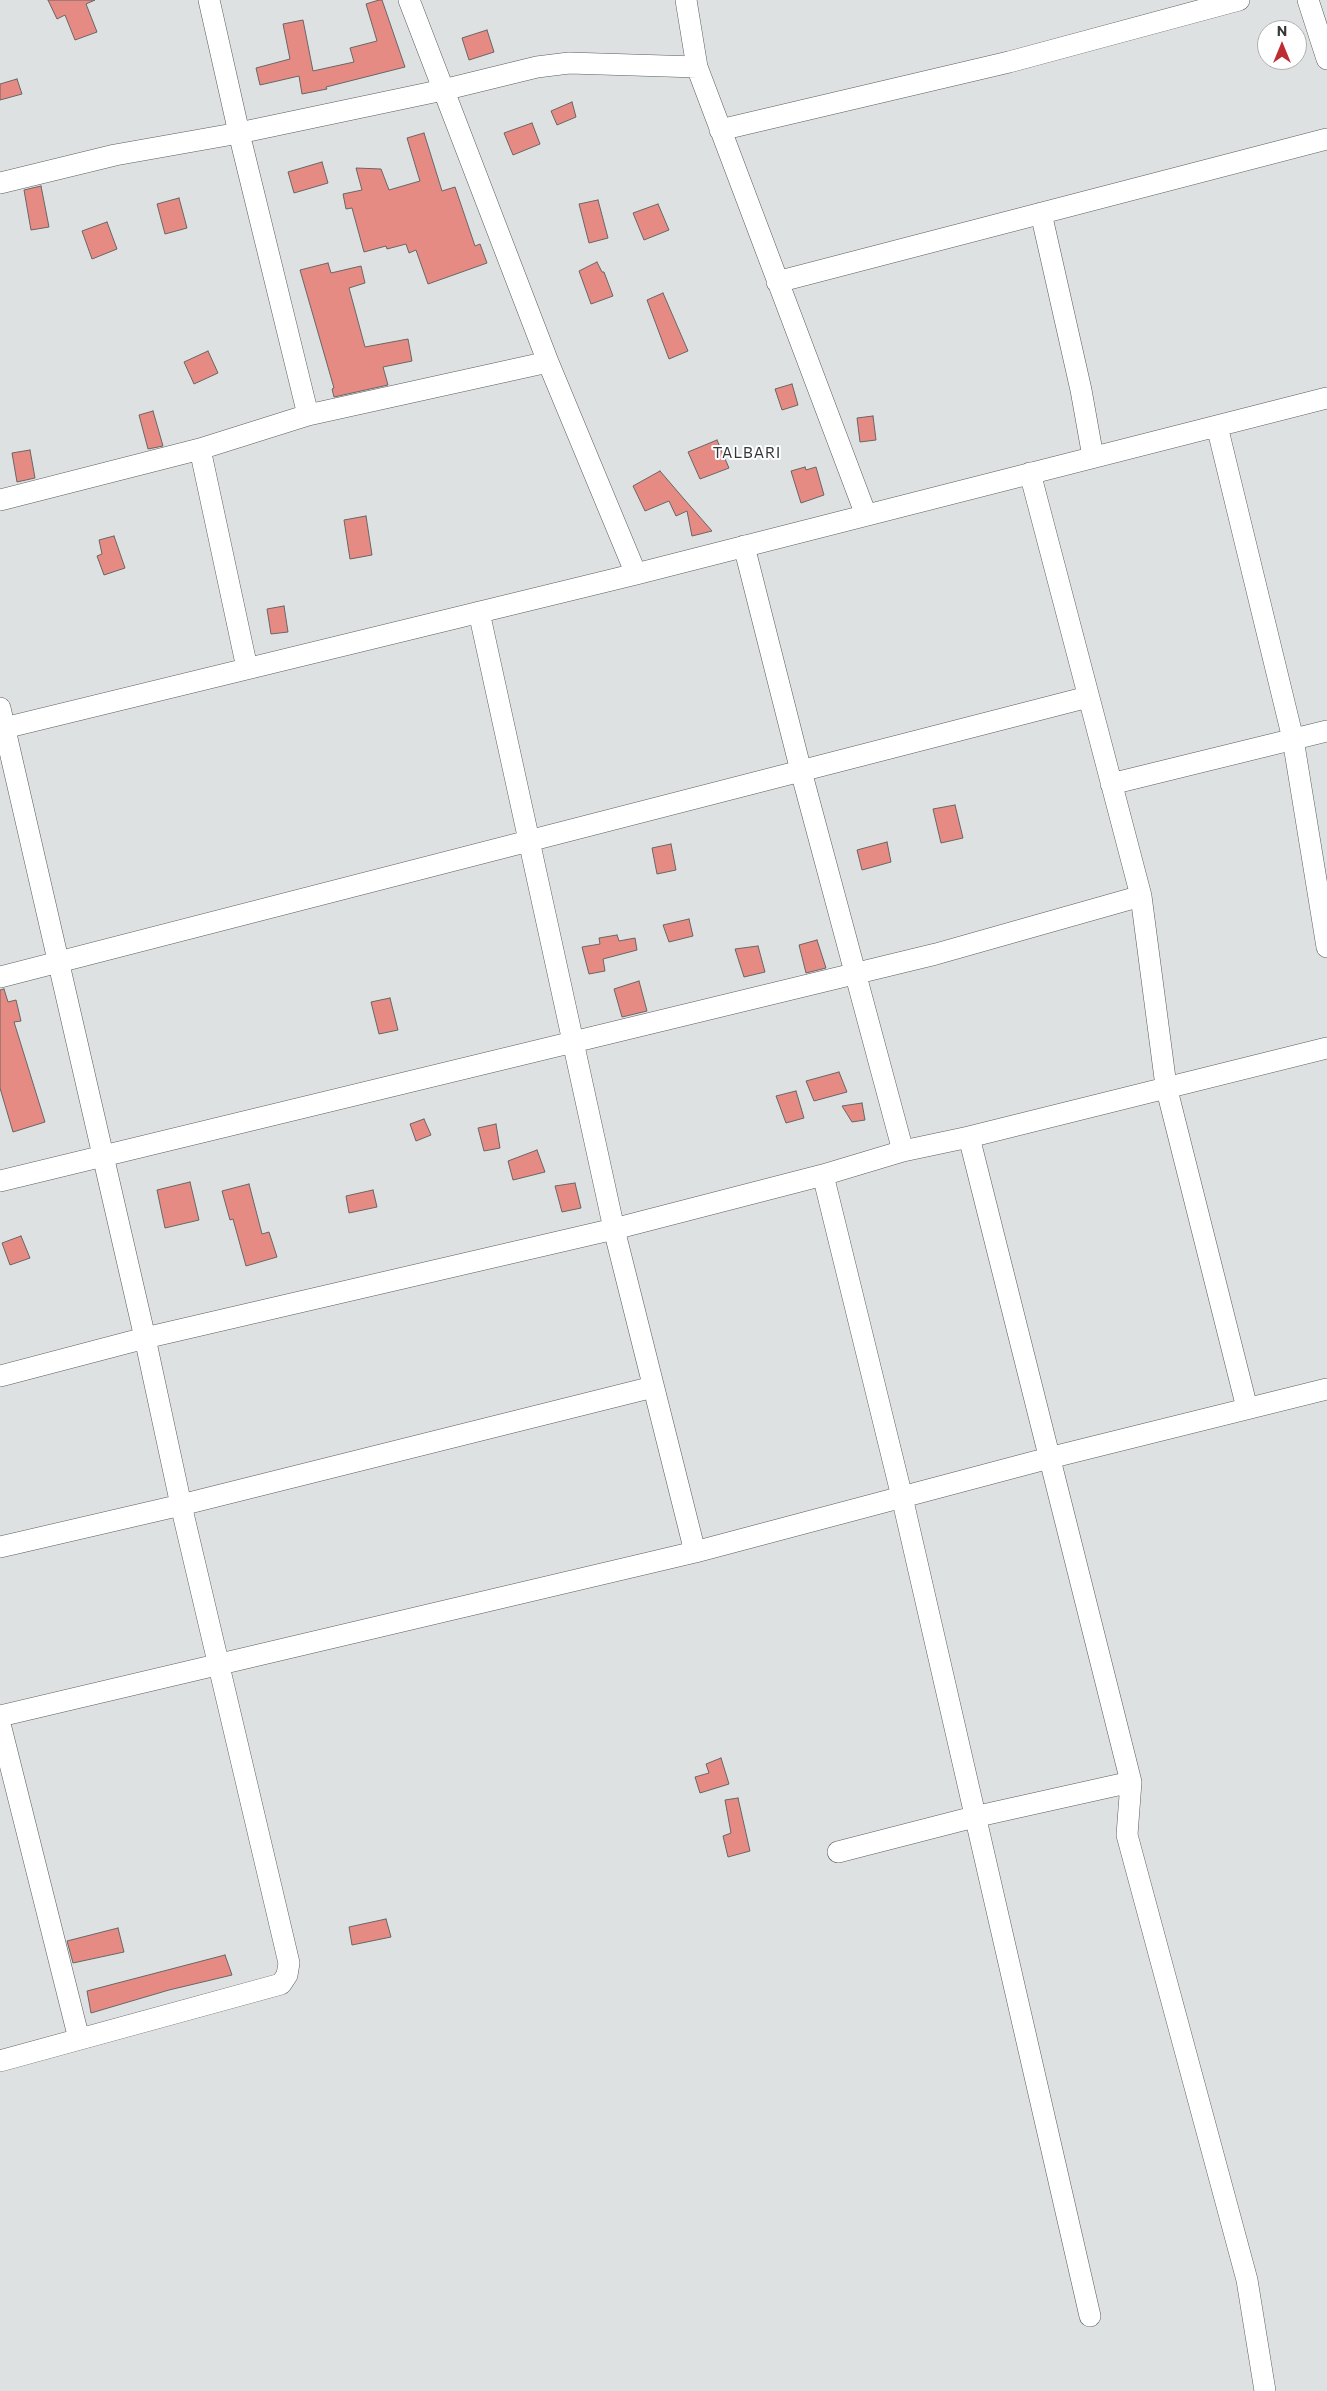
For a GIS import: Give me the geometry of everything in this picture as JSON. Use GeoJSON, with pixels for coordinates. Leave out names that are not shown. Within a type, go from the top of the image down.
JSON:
{"type":"FeatureCollection","features":[{"type":"Feature","properties":{"kind":"street"},"geometry":{"type":"LineString","coordinates":[[209,0],[239,133],[308,415]]}},
{"type":"Feature","properties":{"kind":"street"},"geometry":{"type":"LineString","coordinates":[[409,0],[548,362],[636,574]]}},
{"type":"Feature","properties":{"kind":"street"},"geometry":{"type":"LineString","coordinates":[[686,0],[697,67],[866,515]]}},
{"type":"Feature","properties":{"kind":"street"},"geometry":{"type":"LineString","coordinates":[[720,130],[1009,62],[1239,0]]}},
{"type":"Feature","properties":{"kind":"street"},"geometry":{"type":"LineString","coordinates":[[1308,0],[1326,50]]}},
{"type":"Feature","properties":{"kind":"street"},"geometry":{"type":"LineString","coordinates":[[0,183],[115,155],[239,133],[443,90],[537,67],[569,63],[697,67]]}},
{"type":"Feature","properties":{"kind":"street"},"geometry":{"type":"LineString","coordinates":[[777,282],[1327,139]]}},
{"type":"Feature","properties":{"kind":"street"},"geometry":{"type":"LineString","coordinates":[[1041,213],[1081,390],[1093,457]]}},
{"type":"Feature","properties":{"kind":"street"},"geometry":{"type":"LineString","coordinates":[[0,500],[200,449],[308,415],[548,362]]}},
{"type":"Feature","properties":{"kind":"street"},"geometry":{"type":"LineString","coordinates":[[0,2061],[281,1984],[287,1975],[289,1963],[181,1505],[146,1338],[102,1157],[59,962],[2,721],[247,668],[636,574],[1327,398]]}},
{"type":"Feature","properties":{"kind":"street"},"geometry":{"type":"LineString","coordinates":[[1218,426],[1293,740],[1327,947]]}},
{"type":"Feature","properties":{"kind":"street"},"geometry":{"type":"LineString","coordinates":[[200,449],[247,668]]}},
{"type":"Feature","properties":{"kind":"street"},"geometry":{"type":"LineString","coordinates":[[1030,473],[1141,896],[1166,1086],[1247,1408]]}},
{"type":"Feature","properties":{"kind":"street"},"geometry":{"type":"LineString","coordinates":[[744,546],[801,771],[903,1152]]}},
{"type":"Feature","properties":{"kind":"street"},"geometry":{"type":"LineString","coordinates":[[479,612],[614,1229],[695,1552]]}},
{"type":"Feature","properties":{"kind":"street"},"geometry":{"type":"LineString","coordinates":[[0,977],[1088,696]]}},
{"type":"Feature","properties":{"kind":"street"},"geometry":{"type":"LineString","coordinates":[[1112,784],[1327,731]]}},
{"type":"Feature","properties":{"kind":"street"},"geometry":{"type":"LineString","coordinates":[[0,1181],[946,951],[1141,896]]}},
{"type":"Feature","properties":{"kind":"street"},"geometry":{"type":"LineString","coordinates":[[0,1376],[146,1338],[614,1229],[823,1175],[903,1152],[1327,1048]]}},
{"type":"Feature","properties":{"kind":"street"},"geometry":{"type":"LineString","coordinates":[[969,1137],[1131,1782],[1127,1835],[1247,2280],[1265,2391]]}},
{"type":"Feature","properties":{"kind":"street"},"geometry":{"type":"LineString","coordinates":[[823,1175],[902,1496],[974,1817],[1090,2316]]}},
{"type":"Feature","properties":{"kind":"street"},"geometry":{"type":"LineString","coordinates":[[0,1547],[181,1505],[654,1387]]}},
{"type":"Feature","properties":{"kind":"street"},"geometry":{"type":"LineString","coordinates":[[0,1716],[695,1552],[1049,1458],[1327,1389]]}},
{"type":"Feature","properties":{"kind":"street"},"geometry":{"type":"LineString","coordinates":[[0,1724],[80,2039]]}},
{"type":"Feature","properties":{"kind":"street"},"geometry":{"type":"LineString","coordinates":[[838,1852],[974,1817],[1131,1782]]}},
{"type":"Feature","properties":{"kind":"building"},"geometry":{"type":"Polygon","coordinates":[[[48,0],[95,0],[86,4],[97,32],[75,40],[65,15],[57,19],[48,0]]]}},
{"type":"Feature","properties":{"kind":"building"},"geometry":{"type":"Polygon","coordinates":[[[382,0],[405,67],[326,87],[327,89],[302,94],[299,76],[260,85],[256,68],[290,59],[283,24],[303,20],[313,71],[354,62],[350,48],[377,41],[366,4],[382,0]]]}},
{"type":"Feature","properties":{"kind":"building"},"geometry":{"type":"Polygon","coordinates":[[[487,30],[494,52],[469,60],[462,38],[487,30]]]}},
{"type":"Feature","properties":{"kind":"building"},"geometry":{"type":"Polygon","coordinates":[[[17,79],[22,94],[0,100],[0,84],[17,79]]]}},
{"type":"Feature","properties":{"kind":"building"},"geometry":{"type":"Polygon","coordinates":[[[572,102],[576,117],[557,125],[551,111],[572,102]]]}},
{"type":"Feature","properties":{"kind":"building"},"geometry":{"type":"Polygon","coordinates":[[[532,123],[540,144],[513,155],[504,133],[532,123]]]}},
{"type":"Feature","properties":{"kind":"building"},"geometry":{"type":"Polygon","coordinates":[[[424,133],[442,191],[455,187],[475,246],[480,244],[487,263],[428,284],[416,250],[409,253],[406,244],[387,249],[386,246],[364,252],[352,208],[346,209],[343,194],[362,190],[356,168],[381,169],[389,190],[420,181],[407,138],[424,133]]]}},
{"type":"Feature","properties":{"kind":"building"},"geometry":{"type":"Polygon","coordinates":[[[322,162],[328,183],[294,193],[288,172],[322,162]]]}},
{"type":"Feature","properties":{"kind":"building"},"geometry":{"type":"Polygon","coordinates":[[[41,186],[49,227],[31,230],[24,190],[41,186]]]}},
{"type":"Feature","properties":{"kind":"building"},"geometry":{"type":"Polygon","coordinates":[[[179,198],[187,228],[165,234],[157,204],[179,198]]]}},
{"type":"Feature","properties":{"kind":"building"},"geometry":{"type":"Polygon","coordinates":[[[598,200],[608,238],[589,243],[579,204],[598,200]]]}},
{"type":"Feature","properties":{"kind":"building"},"geometry":{"type":"Polygon","coordinates":[[[658,204],[669,230],[644,240],[633,213],[658,204]]]}},
{"type":"Feature","properties":{"kind":"building"},"geometry":{"type":"Polygon","coordinates":[[[107,222],[117,249],[92,259],[82,231],[107,222]]]}},
{"type":"Feature","properties":{"kind":"building"},"geometry":{"type":"Polygon","coordinates":[[[597,262],[602,272],[604,272],[613,296],[591,304],[579,271],[597,262]]]}},
{"type":"Feature","properties":{"kind":"building"},"geometry":{"type":"Polygon","coordinates":[[[328,263],[331,273],[361,266],[365,283],[349,288],[365,347],[408,339],[412,361],[383,367],[388,385],[334,397],[332,389],[334,388],[300,270],[328,263]]]}},
{"type":"Feature","properties":{"kind":"building"},"geometry":{"type":"Polygon","coordinates":[[[663,293],[688,351],[669,359],[647,300],[663,293]]]}},
{"type":"Feature","properties":{"kind":"building"},"geometry":{"type":"Polygon","coordinates":[[[208,351],[218,373],[194,384],[184,362],[208,351]]]}},
{"type":"Feature","properties":{"kind":"building"},"geometry":{"type":"Polygon","coordinates":[[[792,384],[798,405],[782,410],[775,389],[792,384]]]}},
{"type":"Feature","properties":{"kind":"building"},"geometry":{"type":"Polygon","coordinates":[[[153,411],[163,446],[148,449],[139,415],[153,411]]]}},
{"type":"Feature","properties":{"kind":"building"},"geometry":{"type":"Polygon","coordinates":[[[873,416],[876,440],[860,442],[857,418],[873,416]]]}},
{"type":"Feature","properties":{"kind":"building"},"geometry":{"type":"Polygon","coordinates":[[[717,440],[729,468],[700,479],[688,452],[717,440]]]}},
{"type":"Feature","properties":{"kind":"building"},"geometry":{"type":"Polygon","coordinates":[[[30,450],[35,478],[17,482],[12,453],[30,450]]]}},
{"type":"Feature","properties":{"kind":"building"},"geometry":{"type":"Polygon","coordinates":[[[805,467],[806,470],[816,467],[824,495],[801,503],[791,471],[805,467]]]}},
{"type":"Feature","properties":{"kind":"building"},"geometry":{"type":"Polygon","coordinates":[[[660,471],[712,531],[692,536],[687,511],[676,516],[669,501],[645,511],[633,486],[660,471]]]}},
{"type":"Feature","properties":{"kind":"building"},"geometry":{"type":"Polygon","coordinates":[[[366,516],[372,555],[350,559],[344,520],[366,516]]]}},
{"type":"Feature","properties":{"kind":"building"},"geometry":{"type":"Polygon","coordinates":[[[114,536],[125,568],[104,575],[97,556],[102,554],[99,540],[114,536]]]}},
{"type":"Feature","properties":{"kind":"building"},"geometry":{"type":"Polygon","coordinates":[[[284,606],[288,632],[271,634],[267,609],[284,606]]]}},
{"type":"Feature","properties":{"kind":"building"},"geometry":{"type":"Polygon","coordinates":[[[955,805],[963,838],[941,843],[933,809],[955,805]]]}},
{"type":"Feature","properties":{"kind":"building"},"geometry":{"type":"Polygon","coordinates":[[[887,842],[891,862],[862,870],[857,850],[887,842]]]}},
{"type":"Feature","properties":{"kind":"building"},"geometry":{"type":"Polygon","coordinates":[[[671,844],[676,870],[657,874],[652,848],[671,844]]]}},
{"type":"Feature","properties":{"kind":"building"},"geometry":{"type":"Polygon","coordinates":[[[689,919],[693,936],[669,942],[663,925],[689,919]]]}},
{"type":"Feature","properties":{"kind":"building"},"geometry":{"type":"Polygon","coordinates":[[[617,935],[619,941],[635,938],[637,950],[603,959],[605,971],[589,974],[582,947],[600,944],[599,938],[617,935]]]}},
{"type":"Feature","properties":{"kind":"building"},"geometry":{"type":"Polygon","coordinates":[[[817,940],[826,968],[806,973],[799,945],[817,940]]]}},
{"type":"Feature","properties":{"kind":"building"},"geometry":{"type":"Polygon","coordinates":[[[758,946],[765,972],[744,977],[735,949],[758,946]]]}},
{"type":"Feature","properties":{"kind":"building"},"geometry":{"type":"Polygon","coordinates":[[[639,981],[647,1011],[622,1017],[614,989],[639,981]]]}},
{"type":"Feature","properties":{"kind":"building"},"geometry":{"type":"Polygon","coordinates":[[[4,989],[8,1002],[16,1000],[21,1021],[14,1022],[45,1122],[13,1132],[0,1088],[0,990],[4,989]]]}},
{"type":"Feature","properties":{"kind":"building"},"geometry":{"type":"Polygon","coordinates":[[[390,998],[398,1030],[379,1034],[371,1002],[390,998]]]}},
{"type":"Feature","properties":{"kind":"building"},"geometry":{"type":"Polygon","coordinates":[[[839,1072],[847,1092],[814,1101],[806,1081],[839,1072]]]}},
{"type":"Feature","properties":{"kind":"building"},"geometry":{"type":"Polygon","coordinates":[[[796,1091],[804,1118],[786,1123],[776,1096],[796,1091]]]}},
{"type":"Feature","properties":{"kind":"building"},"geometry":{"type":"Polygon","coordinates":[[[862,1103],[865,1120],[852,1122],[842,1106],[862,1103]]]}},
{"type":"Feature","properties":{"kind":"building"},"geometry":{"type":"Polygon","coordinates":[[[424,1119],[431,1135],[416,1141],[410,1124],[424,1119]]]}},
{"type":"Feature","properties":{"kind":"building"},"geometry":{"type":"Polygon","coordinates":[[[496,1124],[500,1148],[484,1151],[478,1128],[496,1124]]]}},
{"type":"Feature","properties":{"kind":"building"},"geometry":{"type":"Polygon","coordinates":[[[537,1150],[545,1172],[513,1180],[508,1161],[537,1150]]]}},
{"type":"Feature","properties":{"kind":"building"},"geometry":{"type":"Polygon","coordinates":[[[190,1182],[199,1220],[165,1228],[157,1190],[190,1182]]]}},
{"type":"Feature","properties":{"kind":"building"},"geometry":{"type":"Polygon","coordinates":[[[575,1183],[581,1208],[562,1212],[555,1186],[575,1183]]]}},
{"type":"Feature","properties":{"kind":"building"},"geometry":{"type":"Polygon","coordinates":[[[249,1184],[262,1234],[269,1232],[277,1257],[246,1266],[233,1219],[230,1220],[222,1191],[249,1184]]]}},
{"type":"Feature","properties":{"kind":"building"},"geometry":{"type":"Polygon","coordinates":[[[373,1190],[377,1207],[349,1213],[346,1196],[373,1190]]]}},
{"type":"Feature","properties":{"kind":"building"},"geometry":{"type":"Polygon","coordinates":[[[21,1236],[30,1258],[10,1265],[2,1243],[21,1236]]]}},
{"type":"Feature","properties":{"kind":"building"},"geometry":{"type":"Polygon","coordinates":[[[721,1758],[729,1784],[700,1793],[695,1777],[709,1773],[706,1764],[721,1758]]]}},
{"type":"Feature","properties":{"kind":"building"},"geometry":{"type":"Polygon","coordinates":[[[738,1798],[750,1851],[728,1857],[723,1836],[731,1833],[725,1800],[738,1798]]]}},
{"type":"Feature","properties":{"kind":"building"},"geometry":{"type":"Polygon","coordinates":[[[386,1919],[391,1937],[352,1945],[349,1927],[386,1919]]]}},
{"type":"Feature","properties":{"kind":"building"},"geometry":{"type":"Polygon","coordinates":[[[118,1928],[124,1952],[73,1963],[67,1941],[118,1928]]]}},
{"type":"Feature","properties":{"kind":"building"},"geometry":{"type":"Polygon","coordinates":[[[225,1955],[232,1975],[169,1990],[91,2013],[87,1991],[225,1955]]]}},
{"type":"Feature","properties":{"kind":"district","name":"TALBARI"},"geometry":{"type":"Point","coordinates":[747,453]}}]}
